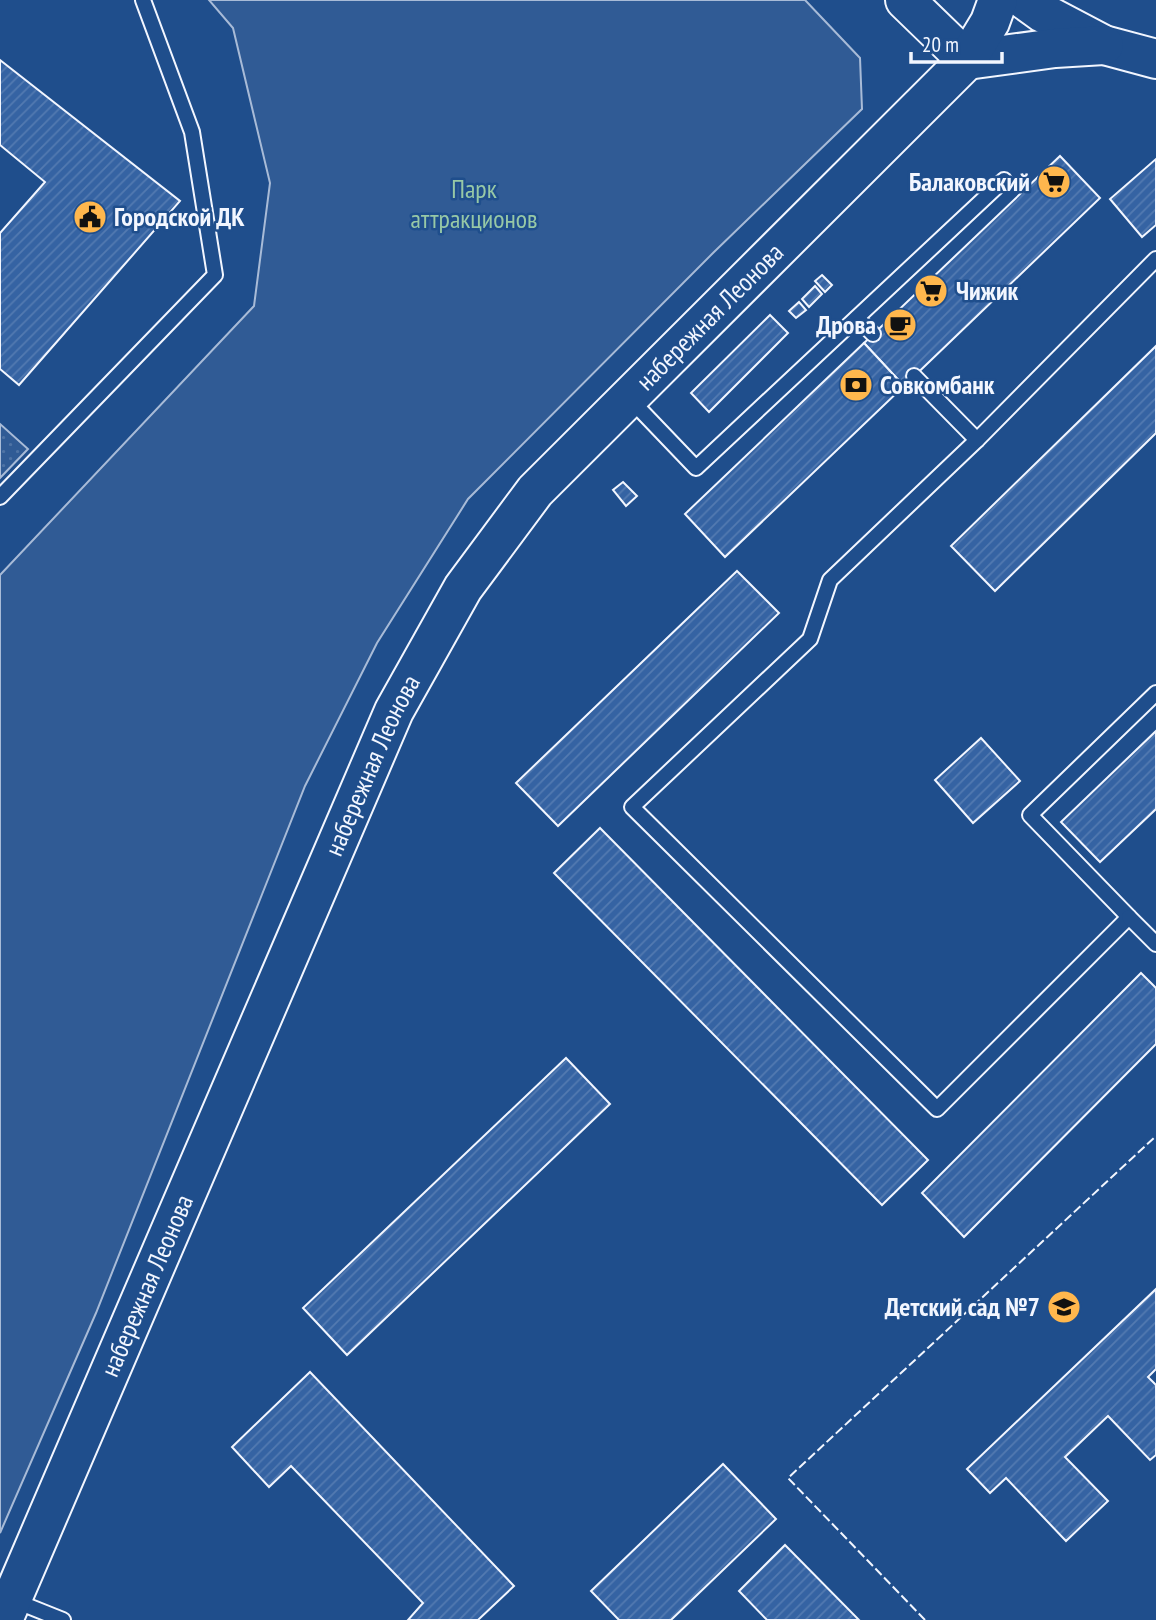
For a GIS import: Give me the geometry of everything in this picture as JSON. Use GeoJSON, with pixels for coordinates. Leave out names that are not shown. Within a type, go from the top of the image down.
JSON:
{"type":"FeatureCollection","features":[{"type":"Feature","properties":{"kind":"main road"},"geometry":{"type":"LineString","coordinates":[[905,0],[967,60],[1055,48],[1104,45]]}},
{"type":"Feature","properties":{"kind":"main road","name":"набережная Леонова"},"geometry":{"type":"LineString","coordinates":[[8,1610],[394,711],[463,588],[535,491],[967,60],[990,22],[998,0]]}},
{"type":"Feature","properties":{"kind":"main road"},"geometry":{"type":"LineString","coordinates":[[1025,0],[1043,13],[1104,45],[1156,59]]}},
{"type":"Feature","properties":{"kind":"lane"},"geometry":{"type":"LineString","coordinates":[[0,497],[215,275],[192,132],[142,0]]}},
{"type":"Feature","properties":{"kind":"lane"},"geometry":{"type":"LineString","coordinates":[[628,397],[696,468],[1004,180]]}},
{"type":"Feature","properties":{"kind":"lane"},"geometry":{"type":"LineString","coordinates":[[1129,917],[937,1109],[632,807],[810,639],[830,580],[977,440],[1156,260]]}},
{"type":"Feature","properties":{"kind":"lane"},"geometry":{"type":"LineString","coordinates":[[857,318],[873,334]]}},
{"type":"Feature","properties":{"kind":"lane"},"geometry":{"type":"LineString","coordinates":[[914,376],[977,440]]}},
{"type":"Feature","properties":{"kind":"lane"},"geometry":{"type":"LineString","coordinates":[[1156,693],[1030,815],[1156,944]]}},
{"type":"Feature","properties":{"kind":"lane"},"geometry":{"type":"LineString","coordinates":[[8,1610],[63,1620]]}},
{"type":"Feature","properties":{"kind":"shaded area","name":"Парк аттракционов"},"geometry":{"type":"Polygon","coordinates":[[[209,0],[805,0],[860,58],[862,109],[713,253],[468,499],[377,643],[305,786],[96,1313],[0,1533],[0,575],[254,306],[270,183],[233,28],[209,0]]]}},
{"type":"Feature","properties":{"kind":"shaded area"},"geometry":{"type":"Polygon","coordinates":[[[0,424],[28,449],[0,478],[0,424]]]}},
{"type":"Feature","properties":{"kind":"building","name":"Городской ДК"},"geometry":{"type":"Polygon","coordinates":[[[0,60],[180,201],[19,385],[0,369],[0,233],[45,182],[0,145],[0,60]]]}},
{"type":"Feature","properties":{"kind":"building"},"geometry":{"type":"Polygon","coordinates":[[[1060,156],[1100,198],[904,386],[864,343],[1060,156]]]}},
{"type":"Feature","properties":{"kind":"building"},"geometry":{"type":"Polygon","coordinates":[[[1156,159],[1156,225],[1142,237],[1110,199],[1156,159]]]}},
{"type":"Feature","properties":{"kind":"building"},"geometry":{"type":"Polygon","coordinates":[[[822,275],[832,285],[825,292],[815,281],[822,275]]]}},
{"type":"Feature","properties":{"kind":"building"},"geometry":{"type":"Polygon","coordinates":[[[815,286],[822,294],[809,307],[802,299],[815,286]]]}},
{"type":"Feature","properties":{"kind":"building"},"geometry":{"type":"Polygon","coordinates":[[[799,302],[806,310],[796,318],[789,311],[799,302]]]}},
{"type":"Feature","properties":{"kind":"building"},"geometry":{"type":"Polygon","coordinates":[[[770,315],[788,333],[709,412],[691,393],[770,315]]]}},
{"type":"Feature","properties":{"kind":"building"},"geometry":{"type":"Polygon","coordinates":[[[864,343],[904,386],[725,557],[685,514],[864,343]]]}},
{"type":"Feature","properties":{"kind":"building"},"geometry":{"type":"Polygon","coordinates":[[[1156,346],[1156,433],[995,591],[951,546],[1156,346]]]}},
{"type":"Feature","properties":{"kind":"building"},"geometry":{"type":"Polygon","coordinates":[[[623,482],[637,496],[626,506],[613,490],[623,482]]]}},
{"type":"Feature","properties":{"kind":"building"},"geometry":{"type":"Polygon","coordinates":[[[737,571],[779,613],[558,826],[516,783],[737,571]]]}},
{"type":"Feature","properties":{"kind":"building"},"geometry":{"type":"Polygon","coordinates":[[[1156,731],[1156,809],[1100,862],[1061,822],[1156,731]]]}},
{"type":"Feature","properties":{"kind":"building"},"geometry":{"type":"Polygon","coordinates":[[[981,738],[1020,781],[973,823],[935,780],[981,738]]]}},
{"type":"Feature","properties":{"kind":"building"},"geometry":{"type":"Polygon","coordinates":[[[600,828],[928,1160],[882,1205],[554,873],[600,828]]]}},
{"type":"Feature","properties":{"kind":"building"},"geometry":{"type":"Polygon","coordinates":[[[1141,973],[1156,988],[1156,1044],[964,1237],[922,1193],[1141,973]]]}},
{"type":"Feature","properties":{"kind":"building"},"geometry":{"type":"Polygon","coordinates":[[[566,1058],[610,1104],[347,1355],[303,1308],[566,1058]]]}},
{"type":"Feature","properties":{"kind":"building"},"geometry":{"type":"Polygon","coordinates":[[[1156,1289],[1156,1369],[1148,1377],[1156,1385],[1156,1455],[1150,1460],[1108,1416],[1065,1457],[1108,1501],[1066,1541],[1006,1478],[990,1493],[967,1469],[1156,1289]]]}},
{"type":"Feature","properties":{"kind":"building"},"geometry":{"type":"Polygon","coordinates":[[[310,1372],[514,1586],[478,1620],[408,1620],[423,1603],[291,1466],[269,1487],[232,1447],[310,1372]]]}},
{"type":"Feature","properties":{"kind":"building"},"geometry":{"type":"Polygon","coordinates":[[[723,1464],[776,1519],[671,1620],[619,1620],[591,1591],[723,1464]]]}},
{"type":"Feature","properties":{"kind":"building"},"geometry":{"type":"Polygon","coordinates":[[[785,1545],[859,1620],[767,1620],[739,1591],[785,1545]]]}},
{"type":"Feature","properties":{"kind":"fence"},"geometry":{"type":"LineString","coordinates":[[925,1620],[788,1478],[1156,1136]]}},
{"type":"Feature","properties":{"kind":"place","name":"Балаковский"},"geometry":{"type":"Point","coordinates":[1054,182]}},
{"type":"Feature","properties":{"kind":"place","name":"Городской ДК"},"geometry":{"type":"Point","coordinates":[90,217]}},
{"type":"Feature","properties":{"kind":"place","name":"Чижик"},"geometry":{"type":"Point","coordinates":[931,291]}},
{"type":"Feature","properties":{"kind":"place","name":"Дрова"},"geometry":{"type":"Point","coordinates":[900,325]}},
{"type":"Feature","properties":{"kind":"place","name":"Совкомбанк"},"geometry":{"type":"Point","coordinates":[856,385]}},
{"type":"Feature","properties":{"kind":"place","name":"Детский сад №7"},"geometry":{"type":"Point","coordinates":[1064,1307]}}]}
